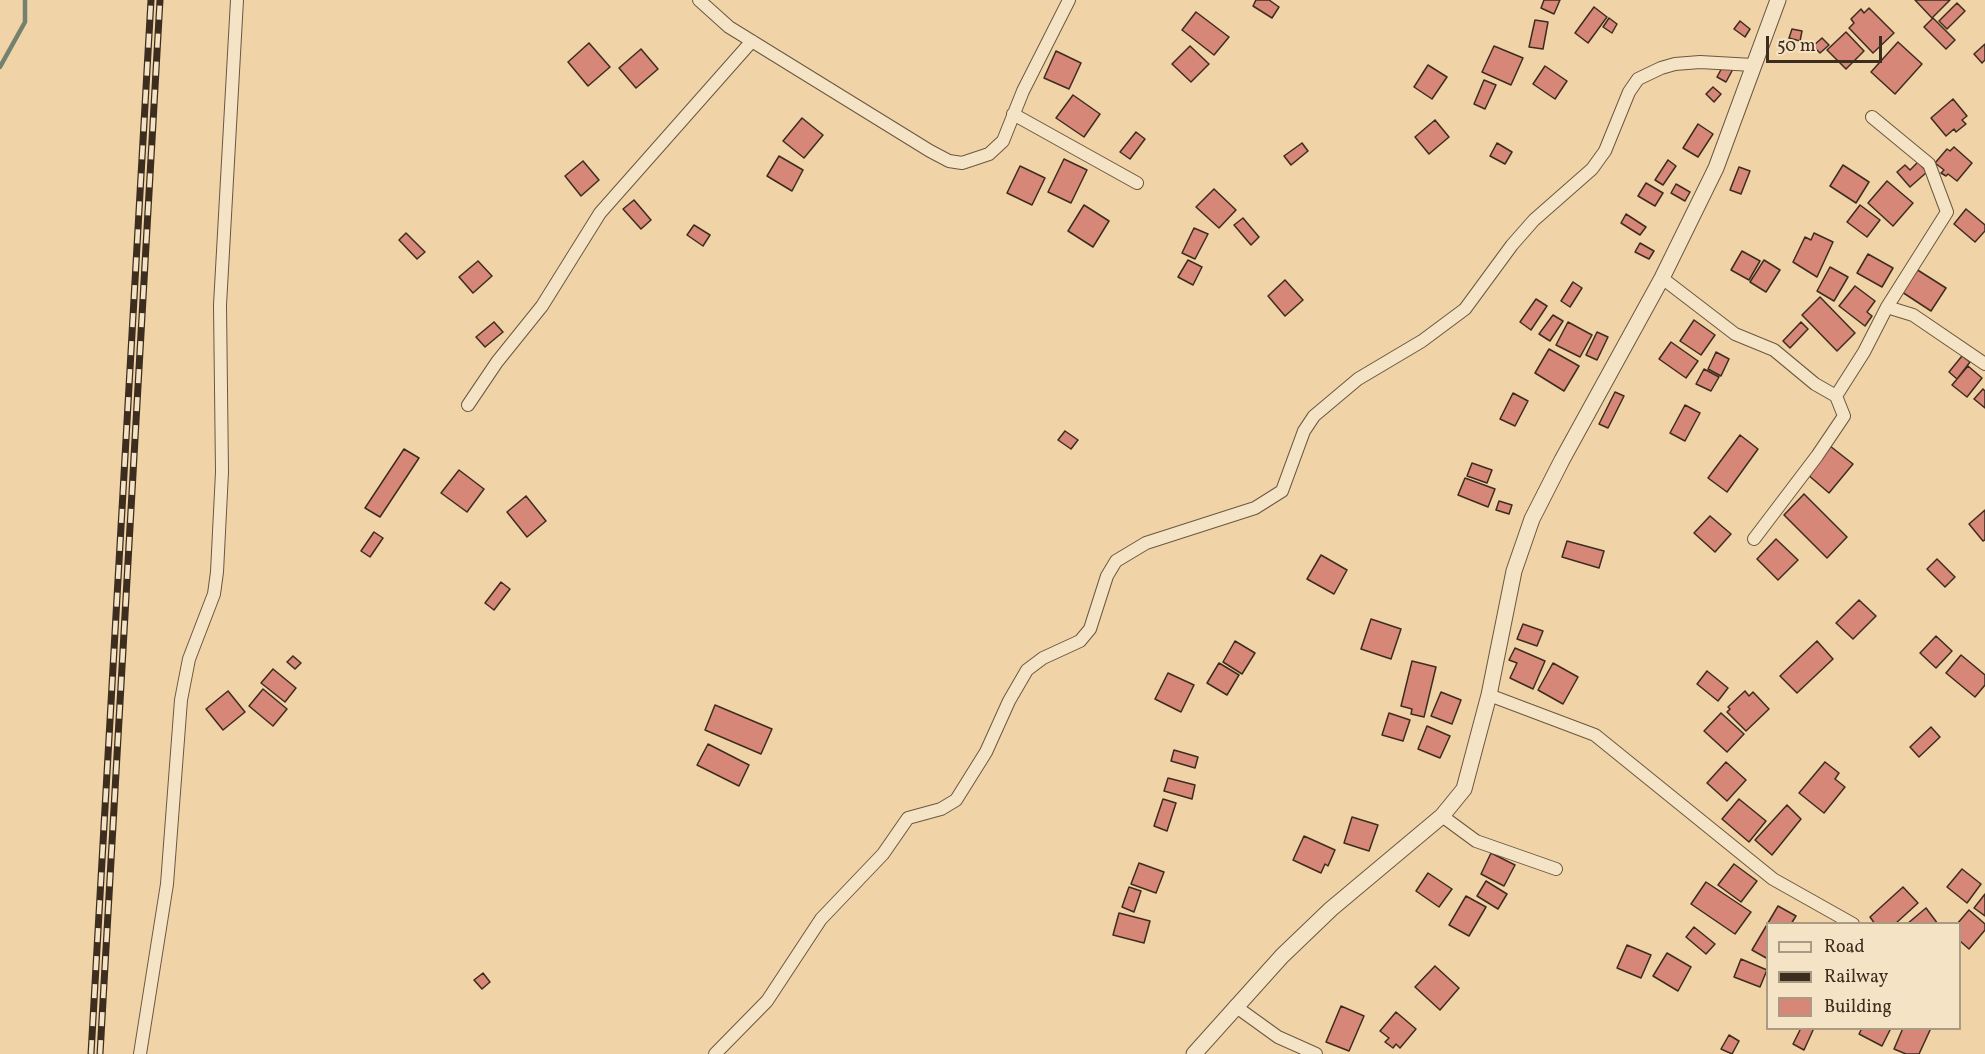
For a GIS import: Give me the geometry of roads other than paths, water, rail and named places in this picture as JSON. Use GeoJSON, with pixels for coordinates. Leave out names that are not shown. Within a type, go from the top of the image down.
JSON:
{"type":"FeatureCollection","features":[{"type":"Feature","properties":{"kind":"street"},"geometry":{"type":"LineString","coordinates":[[140,1054],[167,884],[181,700],[189,659],[214,594],[217,572],[222,472],[220,305],[237,0]]}},
{"type":"Feature","properties":{"kind":"street"},"geometry":{"type":"LineString","coordinates":[[699,0],[729,27],[930,152],[949,161],[962,163],[989,154],[1003,141],[1069,0]]}},
{"type":"Feature","properties":{"kind":"street"},"geometry":{"type":"LineString","coordinates":[[1194,1054],[1235,1006],[1331,909],[1442,816],[1464,789],[1489,695],[1514,571],[1532,519],[1662,278],[1716,168],[1778,0]]}},
{"type":"Feature","properties":{"kind":"street"},"geometry":{"type":"LineString","coordinates":[[468,405],[497,362],[542,306],[600,213],[752,41]]}},
{"type":"Feature","properties":{"kind":"street"},"geometry":{"type":"LineString","coordinates":[[715,1054],[777,989],[821,919],[883,854],[904,822],[913,815],[941,809],[956,800],[986,752],[1009,701],[1027,670],[1043,658],[1080,640],[1090,629],[1107,576],[1116,561],[1146,543],[1255,508],[1272,500],[1282,491],[1304,431],[1314,416],[1358,380],[1422,341],[1465,309],[1512,245],[1534,220],[1592,169],[1605,151],[1629,92],[1638,79],[1675,64],[1700,62],[1753,65]]}},
{"type":"Feature","properties":{"kind":"street"},"geometry":{"type":"LineString","coordinates":[[1014,114],[1137,183]]}},
{"type":"Feature","properties":{"kind":"street"},"geometry":{"type":"LineString","coordinates":[[1836,396],[1864,352],[1887,307],[1947,212],[1929,164],[1872,117]]}},
{"type":"Feature","properties":{"kind":"street"},"geometry":{"type":"LineString","coordinates":[[1662,278],[1735,334],[1774,350],[1815,384],[1836,396],[1844,416],[1817,456],[1754,539]]}},
{"type":"Feature","properties":{"kind":"street"},"geometry":{"type":"LineString","coordinates":[[1887,307],[1913,315],[1985,364]]}},
{"type":"Feature","properties":{"kind":"street"},"geometry":{"type":"LineString","coordinates":[[1489,695],[1595,735],[1773,879],[1849,922]]}},
{"type":"Feature","properties":{"kind":"street"},"geometry":{"type":"LineString","coordinates":[[1442,816],[1476,842],[1557,869]]}},
{"type":"Feature","properties":{"kind":"street"},"geometry":{"type":"LineString","coordinates":[[1235,1006],[1278,1037],[1316,1054]]}},
{"type":"Feature","properties":{"kind":"waterway"},"geometry":{"type":"LineString","coordinates":[[0,67],[25,22],[25,0]]}},
{"type":"Feature","properties":{"kind":"railway"},"geometry":{"type":"LineString","coordinates":[[91,1054],[151,0]]}},
{"type":"Feature","properties":{"kind":"railway"},"geometry":{"type":"LineString","coordinates":[[100,1054],[160,0]]}}]}
